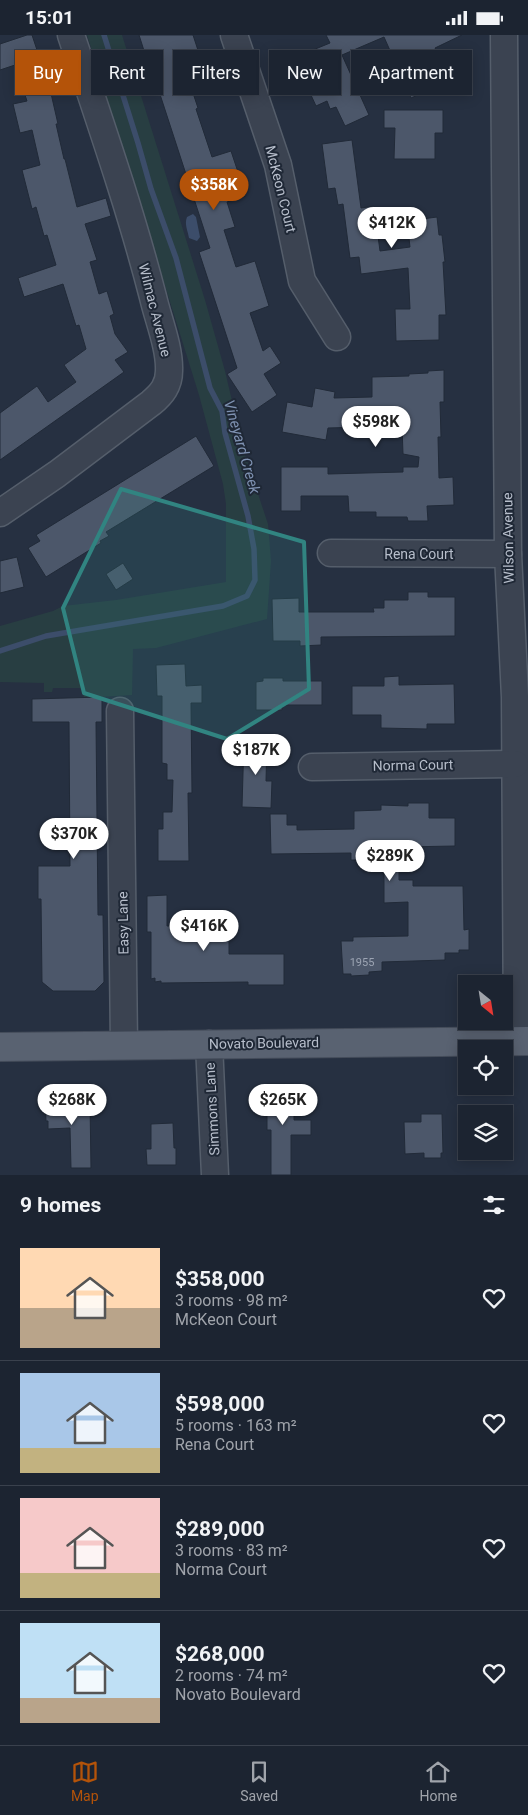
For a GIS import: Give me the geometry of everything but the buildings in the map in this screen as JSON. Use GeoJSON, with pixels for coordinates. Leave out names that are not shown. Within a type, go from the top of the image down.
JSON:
{"type":"FeatureCollection","features":[{"type":"Feature","properties":{"kind":"main road","name":"Novato Boulevard"},"geometry":{"type":"LineString","coordinates":[[0,1047],[522,1041]]}},
{"type":"Feature","properties":{"kind":"street","name":"Wilmac Avenue"},"geometry":{"type":"LineString","coordinates":[[0,513],[57,474],[151,403],[160,395],[167,384],[169,371],[168,357],[148,280],[71,35]]}},
{"type":"Feature","properties":{"kind":"street","name":"McKeon Court"},"geometry":{"type":"LineString","coordinates":[[234,35],[278,165],[302,281],[337,337]]}},
{"type":"Feature","properties":{"kind":"street","name":"Wilson Avenue"},"geometry":{"type":"LineString","coordinates":[[504,35],[518,505],[508,554],[514,697],[522,1041]]}},
{"type":"Feature","properties":{"kind":"street","name":"Rena Court"},"geometry":{"type":"LineString","coordinates":[[331,553],[508,554]]}},
{"type":"Feature","properties":{"kind":"street","name":"Easy Lane"},"geometry":{"type":"LineString","coordinates":[[120,711],[124,1045]]}},
{"type":"Feature","properties":{"kind":"street","name":"Norma Court"},"geometry":{"type":"LineString","coordinates":[[312,767],[515,764]]}},
{"type":"Feature","properties":{"kind":"street","name":"Simmons Lane"},"geometry":{"type":"LineString","coordinates":[[209,1044],[215,1175]]}},
{"type":"Feature","properties":{"kind":"highlighted area"},"geometry":{"type":"Polygon","coordinates":[[[121,489],[304,542],[309,689],[227,739],[84,693],[63,608],[121,489]]]}},
{"type":"Feature","properties":{"kind":"green space"},"geometry":{"type":"Polygon","coordinates":[[[87,35],[122,35],[127,50],[92,50],[87,35]]]}},
{"type":"Feature","properties":{"kind":"green space"},"geometry":{"type":"Polygon","coordinates":[[[106,95],[141,95],[205,300],[225,371],[244,452],[268,524],[271,561],[267,619],[156,648],[133,649],[132,695],[84,698],[82,688],[53,688],[52,692],[44,692],[44,683],[0,682],[0,626],[53,611],[63,606],[116,600],[226,582],[226,504],[223,484],[199,395],[106,95]]]}},
{"type":"Feature","properties":{"kind":"water"},"geometry":{"type":"Polygon","coordinates":[[[193,214],[196,217],[200,237],[197,241],[189,238],[186,225],[187,217],[193,214]]]}},
{"type":"Feature","properties":{"kind":"waterway","name":"Vineyard Creek"},"geometry":{"type":"LineString","coordinates":[[0,651],[46,636],[223,606],[247,596],[255,580],[254,549],[248,516],[225,433],[222,411],[210,388],[176,258],[151,189],[104,35]]}}]}
